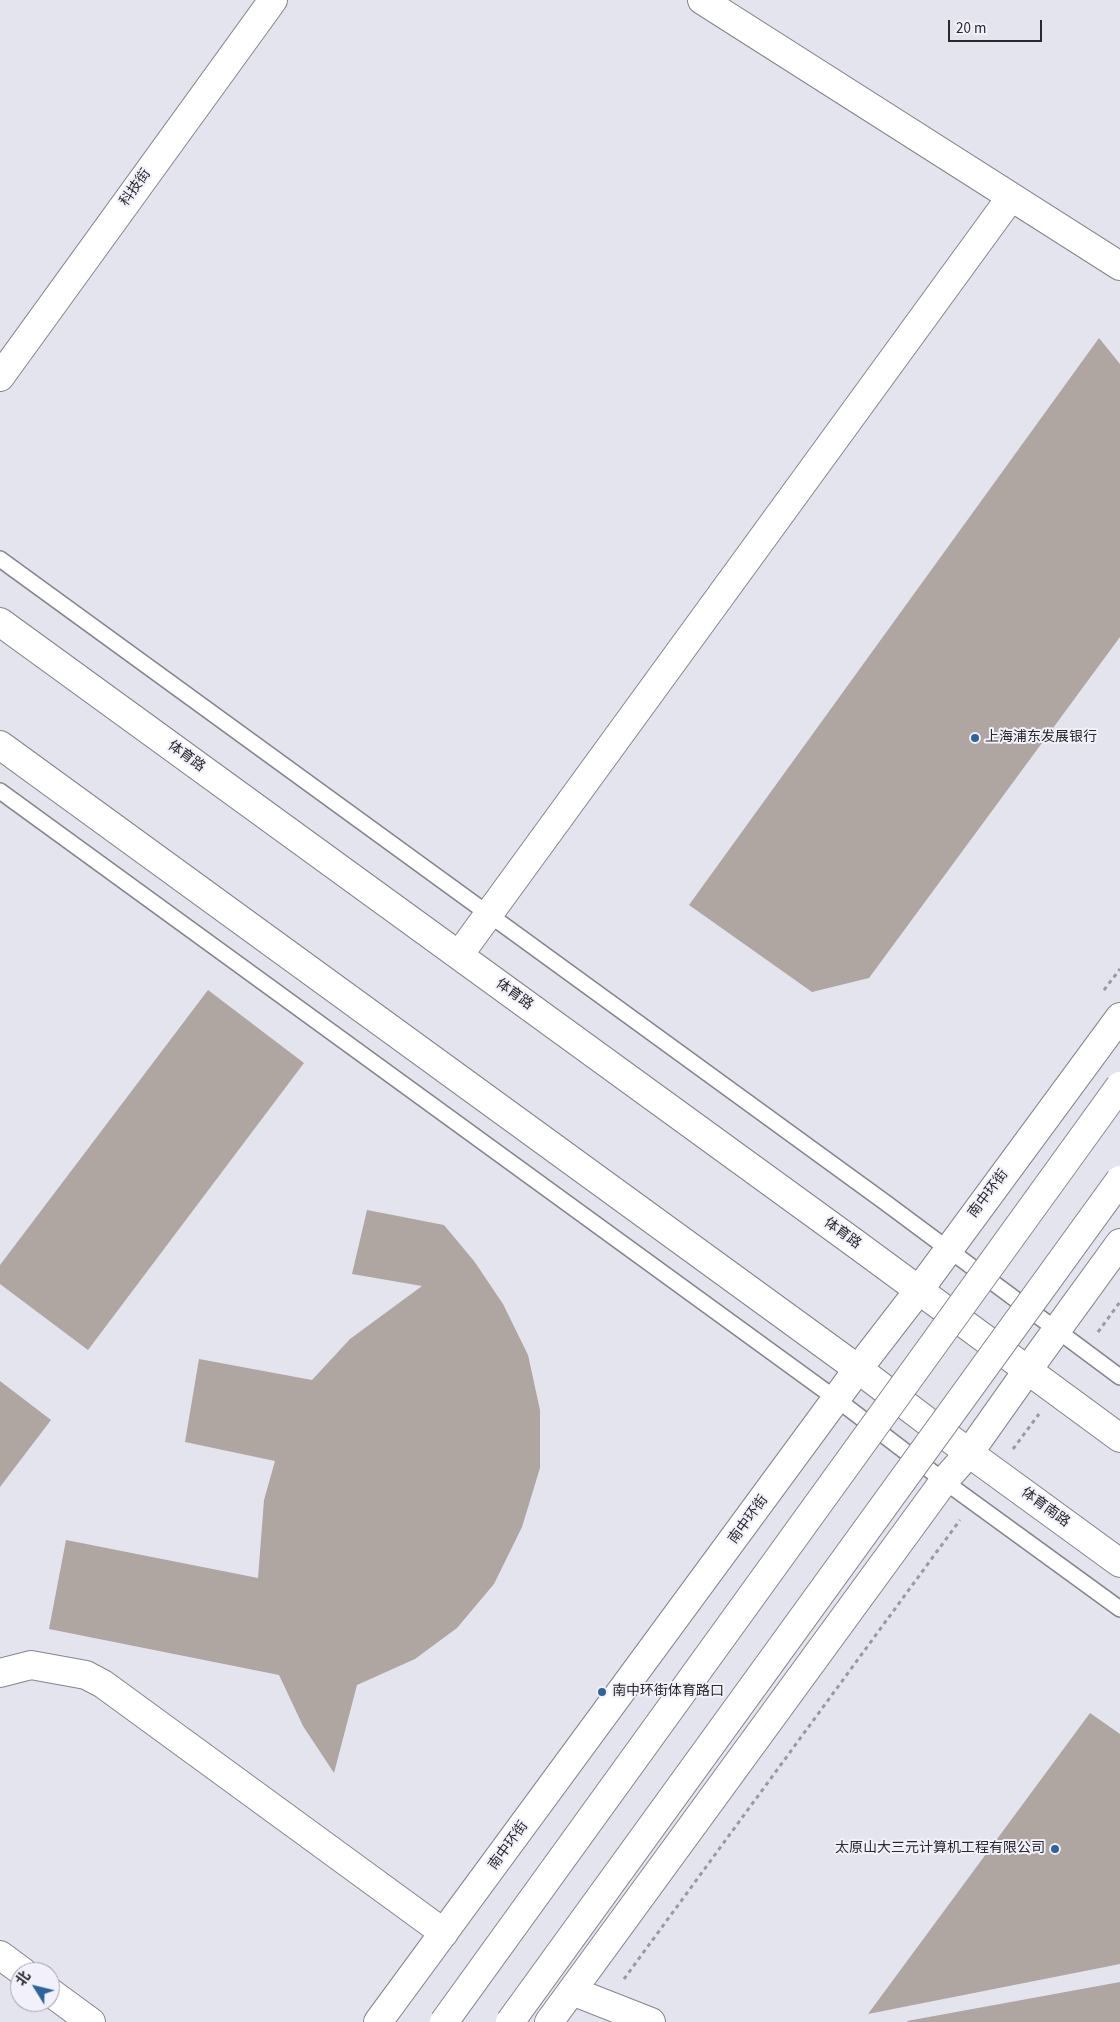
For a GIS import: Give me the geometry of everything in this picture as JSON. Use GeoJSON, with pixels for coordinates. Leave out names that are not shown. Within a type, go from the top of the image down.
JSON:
{"type":"FeatureCollection","features":[{"type":"Feature","properties":{"kind":"main road","name":"科技街"},"geometry":{"type":"LineString","coordinates":[[0,377],[273,0]]}},
{"type":"Feature","properties":{"kind":"main road"},"geometry":{"type":"LineString","coordinates":[[702,0],[1120,266]]}},
{"type":"Feature","properties":{"kind":"main road"},"geometry":{"type":"LineString","coordinates":[[459,955],[1011,197]]}},
{"type":"Feature","properties":{"kind":"main road","name":"体育路"},"geometry":{"type":"LineString","coordinates":[[0,622],[919,1290],[1027,1371]]}},
{"type":"Feature","properties":{"kind":"main road"},"geometry":{"type":"LineString","coordinates":[[0,745],[858,1369],[969,1453]]}},
{"type":"Feature","properties":{"kind":"main road","name":"南中环街"},"geometry":{"type":"LineString","coordinates":[[378,2022],[858,1369],[919,1290],[1120,1017]]}},
{"type":"Feature","properties":{"kind":"main road"},"geometry":{"type":"LineString","coordinates":[[444,2022],[1120,1086]]}},
{"type":"Feature","properties":{"kind":"main road"},"geometry":{"type":"LineString","coordinates":[[510,2022],[1120,1180]]}},
{"type":"Feature","properties":{"kind":"main road"},"geometry":{"type":"LineString","coordinates":[[550,2022],[944,1481],[969,1453],[1120,1243]]}},
{"type":"Feature","properties":{"kind":"main road"},"geometry":{"type":"LineString","coordinates":[[1027,1371],[1120,1438]]}},
{"type":"Feature","properties":{"kind":"main road","name":"体育南路"},"geometry":{"type":"LineString","coordinates":[[969,1453],[1120,1563]]}},
{"type":"Feature","properties":{"kind":"main road"},"geometry":{"type":"LineString","coordinates":[[0,1673],[31,1665],[86,1676],[103,1684],[444,1933]]}},
{"type":"Feature","properties":{"kind":"main road"},"geometry":{"type":"LineString","coordinates":[[572,1991],[651,2022]]}},
{"type":"Feature","properties":{"kind":"main road"},"geometry":{"type":"LineString","coordinates":[[60,1999],[91,2022]]}},
{"type":"Feature","properties":{"kind":"lane"},"geometry":{"type":"LineString","coordinates":[[0,560],[948,1249],[1120,1377]]}},
{"type":"Feature","properties":{"kind":"lane"},"geometry":{"type":"LineString","coordinates":[[0,791],[836,1399],[944,1481],[1120,1609]]}},
{"type":"Feature","properties":{"kind":"path"},"geometry":{"type":"LineString","coordinates":[[1085,1350],[1120,1302]]}},
{"type":"Feature","properties":{"kind":"path"},"geometry":{"type":"LineString","coordinates":[[996,1472],[1055,1391]]}},
{"type":"Feature","properties":{"kind":"path"},"geometry":{"type":"LineString","coordinates":[[606,2004],[973,1502]]}},
{"type":"Feature","properties":{"kind":"building"},"geometry":{"type":"Polygon","coordinates":[[[1099,338],[1120,364],[1120,637],[869,978],[812,992],[689,905],[1099,338]]]}},
{"type":"Feature","properties":{"kind":"building"},"geometry":{"type":"Polygon","coordinates":[[[208,990],[304,1063],[88,1350],[0,1284],[0,1265],[208,990]]]}},
{"type":"Feature","properties":{"kind":"building"},"geometry":{"type":"Polygon","coordinates":[[[367,1210],[444,1225],[474,1261],[503,1304],[528,1355],[540,1410],[540,1468],[522,1527],[494,1584],[457,1628],[415,1659],[357,1685],[334,1773],[303,1726],[279,1675],[49,1629],[66,1540],[258,1578],[264,1500],[275,1461],[185,1442],[199,1359],[312,1380],[350,1339],[422,1286],[352,1274],[367,1210]]]}},
{"type":"Feature","properties":{"kind":"building"},"geometry":{"type":"Polygon","coordinates":[[[0,1381],[51,1420],[0,1487],[0,1381]]]}},
{"type":"Feature","properties":{"kind":"building","name":"太原山大三元计算机工程有限公司"},"geometry":{"type":"Polygon","coordinates":[[[1090,1713],[1120,1734],[1120,1964],[868,2014],[1090,1713]]]}},
{"type":"Feature","properties":{"kind":"building"},"geometry":{"type":"Polygon","coordinates":[[[1120,1982],[1120,2022],[907,2021],[1120,1982]]]}},
{"type":"Feature","properties":{"kind":"place","name":"上海浦东发展银行"},"geometry":{"type":"Point","coordinates":[975,738]}},
{"type":"Feature","properties":{"kind":"place","name":"南中环街体育路口"},"geometry":{"type":"Point","coordinates":[602,1692]}},
{"type":"Feature","properties":{"kind":"place","name":"太原山大三元计算机工程有限公司"},"geometry":{"type":"Point","coordinates":[1055,1849]}}]}
